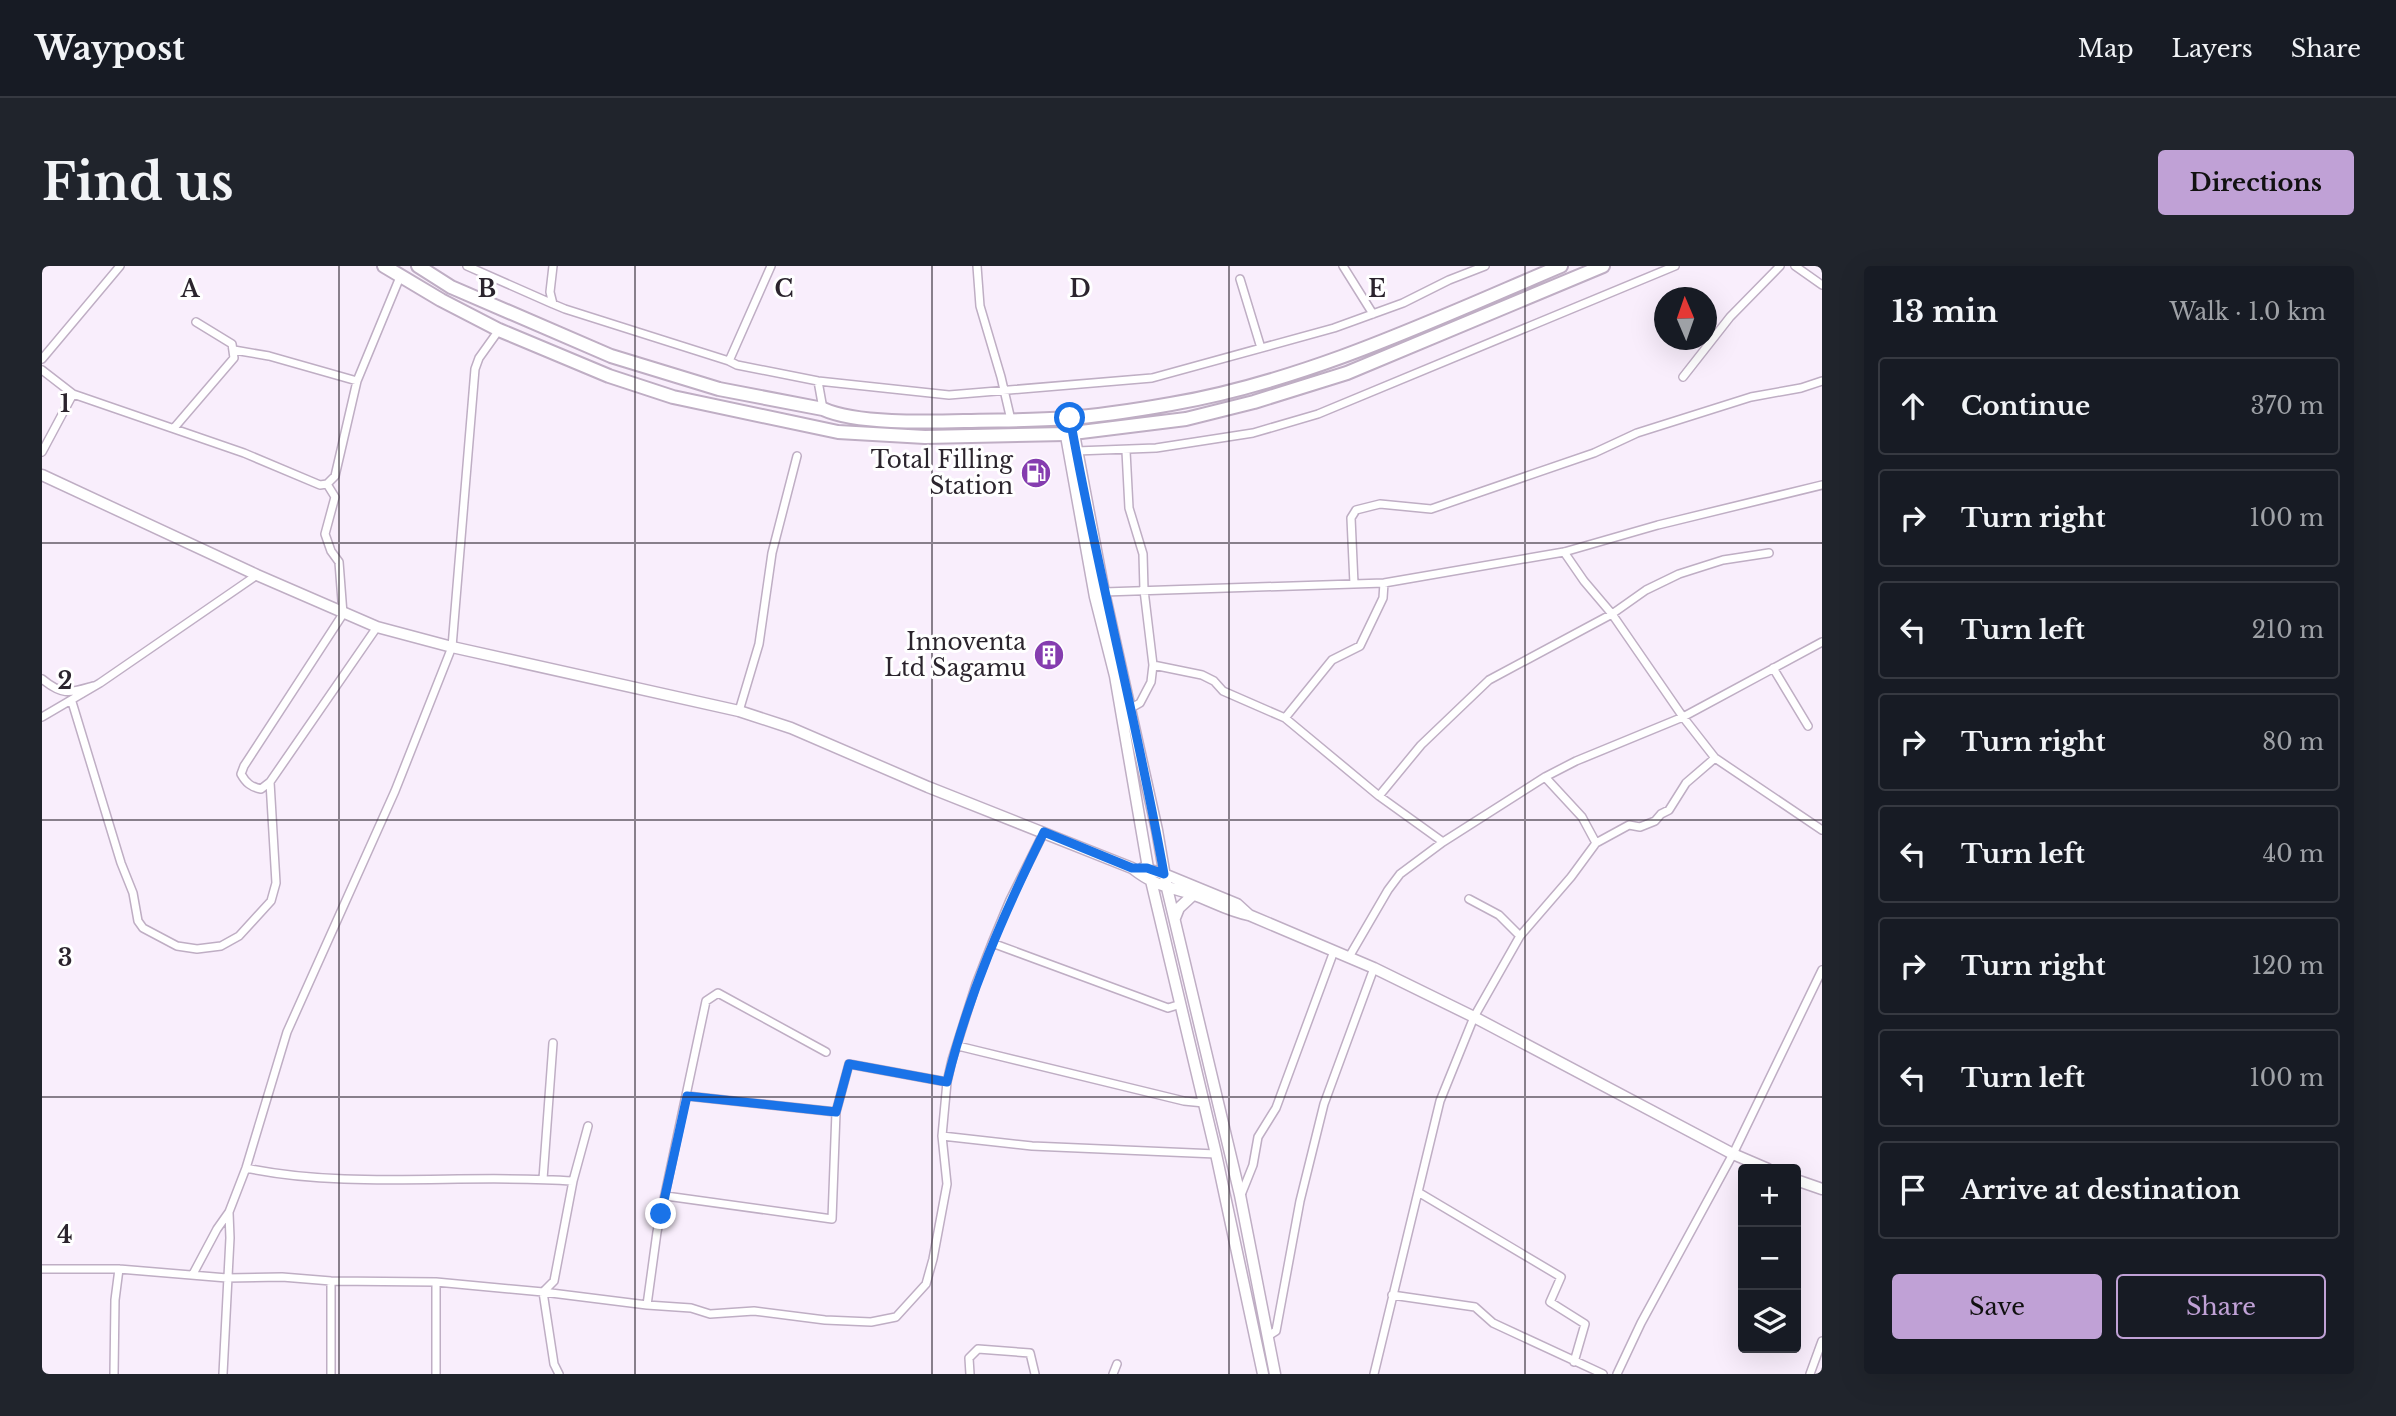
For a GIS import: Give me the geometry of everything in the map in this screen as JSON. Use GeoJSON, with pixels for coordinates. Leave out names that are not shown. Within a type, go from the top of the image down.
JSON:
{"type":"FeatureCollection","features":[{"type":"Feature","properties":{"kind":"highway"},"geometry":{"type":"LineString","coordinates":[[384,266],[499,330],[609,376],[673,397],[838,432],[925,437],[1069,433],[1186,419],[1254,402],[1347,373],[1603,266]]}},
{"type":"Feature","properties":{"kind":"highway"},"geometry":{"type":"LineString","coordinates":[[418,266],[451,287],[611,356],[719,388],[823,409],[839,416],[924,422],[1067,418],[1173,404],[1261,382],[1332,360],[1561,266]]}},
{"type":"Feature","properties":{"kind":"main road"},"geometry":{"type":"LineString","coordinates":[[1067,418],[1095,597],[1115,676],[1147,868],[1216,1154],[1263,1374]]}},
{"type":"Feature","properties":{"kind":"main road"},"geometry":{"type":"LineString","coordinates":[[1069,433],[1076,451],[1167,888],[1241,1195],[1275,1374]]}},
{"type":"Feature","properties":{"kind":"main road"},"geometry":{"type":"LineString","coordinates":[[42,475],[343,614],[452,647],[739,711],[791,728],[928,788],[1132,868],[1151,883],[1167,888],[1191,890],[1237,904],[1249,915],[1374,968],[1474,1017],[1756,1164]]}},
{"type":"Feature","properties":{"kind":"main road"},"geometry":{"type":"LineString","coordinates":[[1161,854],[1175,875],[1191,890]]}},
{"type":"Feature","properties":{"kind":"main road"},"geometry":{"type":"LineString","coordinates":[[1132,868],[1147,868],[1164,874],[1191,890]]}},
{"type":"Feature","properties":{"kind":"main road"},"geometry":{"type":"LineString","coordinates":[[1175,919],[1191,890]]}},
{"type":"Feature","properties":{"kind":"main road"},"geometry":{"type":"LineString","coordinates":[[1801,1182],[1822,1189]]}},
{"type":"Feature","properties":{"kind":"street"},"geometry":{"type":"LineString","coordinates":[[42,359],[120,266]]}},
{"type":"Feature","properties":{"kind":"street"},"geometry":{"type":"LineString","coordinates":[[467,266],[553,304],[729,360],[737,365],[818,381],[949,396],[1152,378],[1334,328],[1404,303],[1449,280],[1485,266]]}},
{"type":"Feature","properties":{"kind":"street"},"geometry":{"type":"LineString","coordinates":[[553,266],[550,292],[553,304]]}},
{"type":"Feature","properties":{"kind":"street"},"geometry":{"type":"LineString","coordinates":[[729,360],[771,266]]}},
{"type":"Feature","properties":{"kind":"street"},"geometry":{"type":"LineString","coordinates":[[977,266],[979,306],[1011,419]]}},
{"type":"Feature","properties":{"kind":"street"},"geometry":{"type":"LineString","coordinates":[[1343,266],[1373,314]]}},
{"type":"Feature","properties":{"kind":"street"},"geometry":{"type":"LineString","coordinates":[[1076,451],[1126,451],[1253,433],[1318,414],[1675,266]]}},
{"type":"Feature","properties":{"kind":"street"},"geometry":{"type":"LineString","coordinates":[[1683,377],[1730,317],[1780,266]]}},
{"type":"Feature","properties":{"kind":"street"},"geometry":{"type":"LineString","coordinates":[[1795,266],[1822,285]]}},
{"type":"Feature","properties":{"kind":"street"},"geometry":{"type":"LineString","coordinates":[[42,370],[73,394],[244,453],[320,485],[327,484],[335,476],[356,381],[400,277]]}},
{"type":"Feature","properties":{"kind":"street"},"geometry":{"type":"LineString","coordinates":[[1240,279],[1261,348]]}},
{"type":"Feature","properties":{"kind":"street"},"geometry":{"type":"LineString","coordinates":[[174,428],[234,358],[232,344],[195,322]]}},
{"type":"Feature","properties":{"kind":"street"},"geometry":{"type":"LineString","coordinates":[[193,1274],[229,1212],[246,1168],[287,1032],[395,791],[452,647],[475,369],[479,358],[499,330]]}},
{"type":"Feature","properties":{"kind":"street"},"geometry":{"type":"LineString","coordinates":[[234,350],[269,356],[356,381]]}},
{"type":"Feature","properties":{"kind":"street"},"geometry":{"type":"LineString","coordinates":[[1354,584],[1351,518],[1356,510],[1380,504],[1432,509],[1594,453],[1637,433],[1751,397],[1801,388],[1822,380]]}},
{"type":"Feature","properties":{"kind":"street"},"geometry":{"type":"LineString","coordinates":[[818,381],[823,409]]}},
{"type":"Feature","properties":{"kind":"street"},"geometry":{"type":"LineString","coordinates":[[42,452],[73,394]]}},
{"type":"Feature","properties":{"kind":"street"},"geometry":{"type":"LineString","coordinates":[[1126,451],[1129,508],[1143,554],[1144,590],[1153,665],[1151,682],[1140,703],[1131,708]]}},
{"type":"Feature","properties":{"kind":"street"},"geometry":{"type":"LineString","coordinates":[[739,711],[759,644],[772,553],[797,456]]}},
{"type":"Feature","properties":{"kind":"street"},"geometry":{"type":"LineString","coordinates":[[327,484],[335,497],[325,534],[331,551],[339,562],[343,614],[244,766],[241,774],[253,788],[261,789],[270,782],[377,626]]}},
{"type":"Feature","properties":{"kind":"street"},"geometry":{"type":"LineString","coordinates":[[1104,592],[1384,583],[1564,552],[1658,525],[1822,485]]}},
{"type":"Feature","properties":{"kind":"street"},"geometry":{"type":"LineString","coordinates":[[1564,552],[1715,758],[1822,830]]}},
{"type":"Feature","properties":{"kind":"street"},"geometry":{"type":"LineString","coordinates":[[1378,796],[1420,745],[1489,680],[1612,614],[1646,590],[1679,574],[1723,560],[1769,553]]}},
{"type":"Feature","properties":{"kind":"street"},"geometry":{"type":"LineString","coordinates":[[42,717],[72,702],[257,575]]}},
{"type":"Feature","properties":{"kind":"street"},"geometry":{"type":"LineString","coordinates":[[1285,718],[1332,660],[1360,646],[1383,598],[1384,583]]}},
{"type":"Feature","properties":{"kind":"street"},"geometry":{"type":"LineString","coordinates":[[1349,957],[1400,874],[1443,842],[1545,777],[1576,761],[1683,717],[1822,642]]}},
{"type":"Feature","properties":{"kind":"street"},"geometry":{"type":"LineString","coordinates":[[1153,665],[1202,675],[1214,681],[1223,691],[1285,718],[1378,796],[1443,842]]}},
{"type":"Feature","properties":{"kind":"street"},"geometry":{"type":"LineString","coordinates":[[1773,668],[1808,726]]}},
{"type":"Feature","properties":{"kind":"street"},"geometry":{"type":"LineString","coordinates":[[42,679],[54,689],[70,692],[100,683]]}},
{"type":"Feature","properties":{"kind":"street"},"geometry":{"type":"LineString","coordinates":[[72,702],[138,920],[143,928],[177,946],[197,949],[222,946],[239,936],[271,901],[276,883],[270,782]]}},
{"type":"Feature","properties":{"kind":"street"},"geometry":{"type":"LineString","coordinates":[[1374,1374],[1440,1101],[1474,1017],[1520,936],[1571,877],[1596,843],[1629,825],[1640,827],[1669,810],[1686,783],[1715,758]]}},
{"type":"Feature","properties":{"kind":"street"},"geometry":{"type":"LineString","coordinates":[[1545,777],[1582,817],[1596,843]]}},
{"type":"Feature","properties":{"kind":"street"},"geometry":{"type":"LineString","coordinates":[[42,1269],[119,1269],[227,1278],[436,1282],[543,1292],[647,1306],[691,1308],[710,1314],[754,1311],[825,1320],[871,1322],[896,1317],[926,1284],[933,1259],[947,1184],[942,1136],[947,1082],[976,984],[1010,900],[1044,832]]}},
{"type":"Feature","properties":{"kind":"street"},"geometry":{"type":"LineString","coordinates":[[1469,898],[1499,915],[1520,936]]}},
{"type":"Feature","properties":{"kind":"street"},"geometry":{"type":"LineString","coordinates":[[992,943],[1168,1008],[1181,1004]]}},
{"type":"Feature","properties":{"kind":"street"},"geometry":{"type":"LineString","coordinates":[[1241,1195],[1252,1165],[1258,1137],[1276,1108],[1334,951]]}},
{"type":"Feature","properties":{"kind":"street"},"geometry":{"type":"LineString","coordinates":[[1268,1335],[1276,1331],[1300,1202],[1324,1104],[1374,968]]}},
{"type":"Feature","properties":{"kind":"street"},"geometry":{"type":"LineString","coordinates":[[1617,1374],[1641,1323],[1733,1154],[1822,970]]}},
{"type":"Feature","properties":{"kind":"street"},"geometry":{"type":"LineString","coordinates":[[647,1306],[657,1232],[706,1001],[718,993],[737,1001],[826,1052]]}},
{"type":"Feature","properties":{"kind":"street"},"geometry":{"type":"LineString","coordinates":[[543,1179],[553,1043]]}},
{"type":"Feature","properties":{"kind":"street"},"geometry":{"type":"LineString","coordinates":[[958,1046],[1184,1101],[1204,1103]]}},
{"type":"Feature","properties":{"kind":"street"},"geometry":{"type":"LineString","coordinates":[[666,1196],[832,1219],[836,1112],[849,1064],[947,1082]]}},
{"type":"Feature","properties":{"kind":"street"},"geometry":{"type":"LineString","coordinates":[[687,1096],[836,1112]]}},
{"type":"Feature","properties":{"kind":"street"},"geometry":{"type":"LineString","coordinates":[[543,1292],[554,1282],[573,1181],[589,1126]]}},
{"type":"Feature","properties":{"kind":"street"},"geometry":{"type":"LineString","coordinates":[[942,1136],[1032,1146],[1216,1154]]}},
{"type":"Feature","properties":{"kind":"street"},"geometry":{"type":"LineString","coordinates":[[246,1168],[272,1174],[359,1178],[573,1181]]}},
{"type":"Feature","properties":{"kind":"street"},"geometry":{"type":"LineString","coordinates":[[1418,1192],[1561,1277],[1550,1302],[1585,1324],[1574,1362]]}},
{"type":"Feature","properties":{"kind":"street"},"geometry":{"type":"LineString","coordinates":[[223,1374],[229,1212]]}},
{"type":"Feature","properties":{"kind":"street"},"geometry":{"type":"LineString","coordinates":[[114,1374],[119,1269]]}},
{"type":"Feature","properties":{"kind":"street"},"geometry":{"type":"LineString","coordinates":[[331,1281],[331,1374]]}},
{"type":"Feature","properties":{"kind":"street"},"geometry":{"type":"LineString","coordinates":[[436,1282],[436,1374]]}},
{"type":"Feature","properties":{"kind":"street"},"geometry":{"type":"LineString","coordinates":[[543,1292],[554,1364],[559,1374]]}},
{"type":"Feature","properties":{"kind":"street"},"geometry":{"type":"LineString","coordinates":[[1392,1295],[1475,1307],[1493,1323],[1603,1374]]}},
{"type":"Feature","properties":{"kind":"street"},"geometry":{"type":"LineString","coordinates":[[1810,1374],[1822,1341]]}},
{"type":"Feature","properties":{"kind":"street"},"geometry":{"type":"LineString","coordinates":[[970,1374],[969,1358],[978,1349],[1030,1353],[1035,1374]]}},
{"type":"Feature","properties":{"kind":"street"},"geometry":{"type":"LineString","coordinates":[[1114,1374],[1117,1364]]}},
{"type":"Feature","properties":{"kind":"place","name":"Total Filling Station"},"geometry":{"type":"Point","coordinates":[1036,473]}},
{"type":"Feature","properties":{"kind":"place","name":"Innoventa Ltd Sagamu"},"geometry":{"type":"Point","coordinates":[1049,655]}},
{"type":"Feature","properties":{"kind":"route"},"geometry":{"type":"LineString","coordinates":[[661,1214],[687,1096],[836,1112],[849,1064],[947,1082],[976,984],[1010,900],[1044,832],[1132,868],[1147,868],[1164,874],[1152,805],[1104,592],[1070,418]]}}]}
